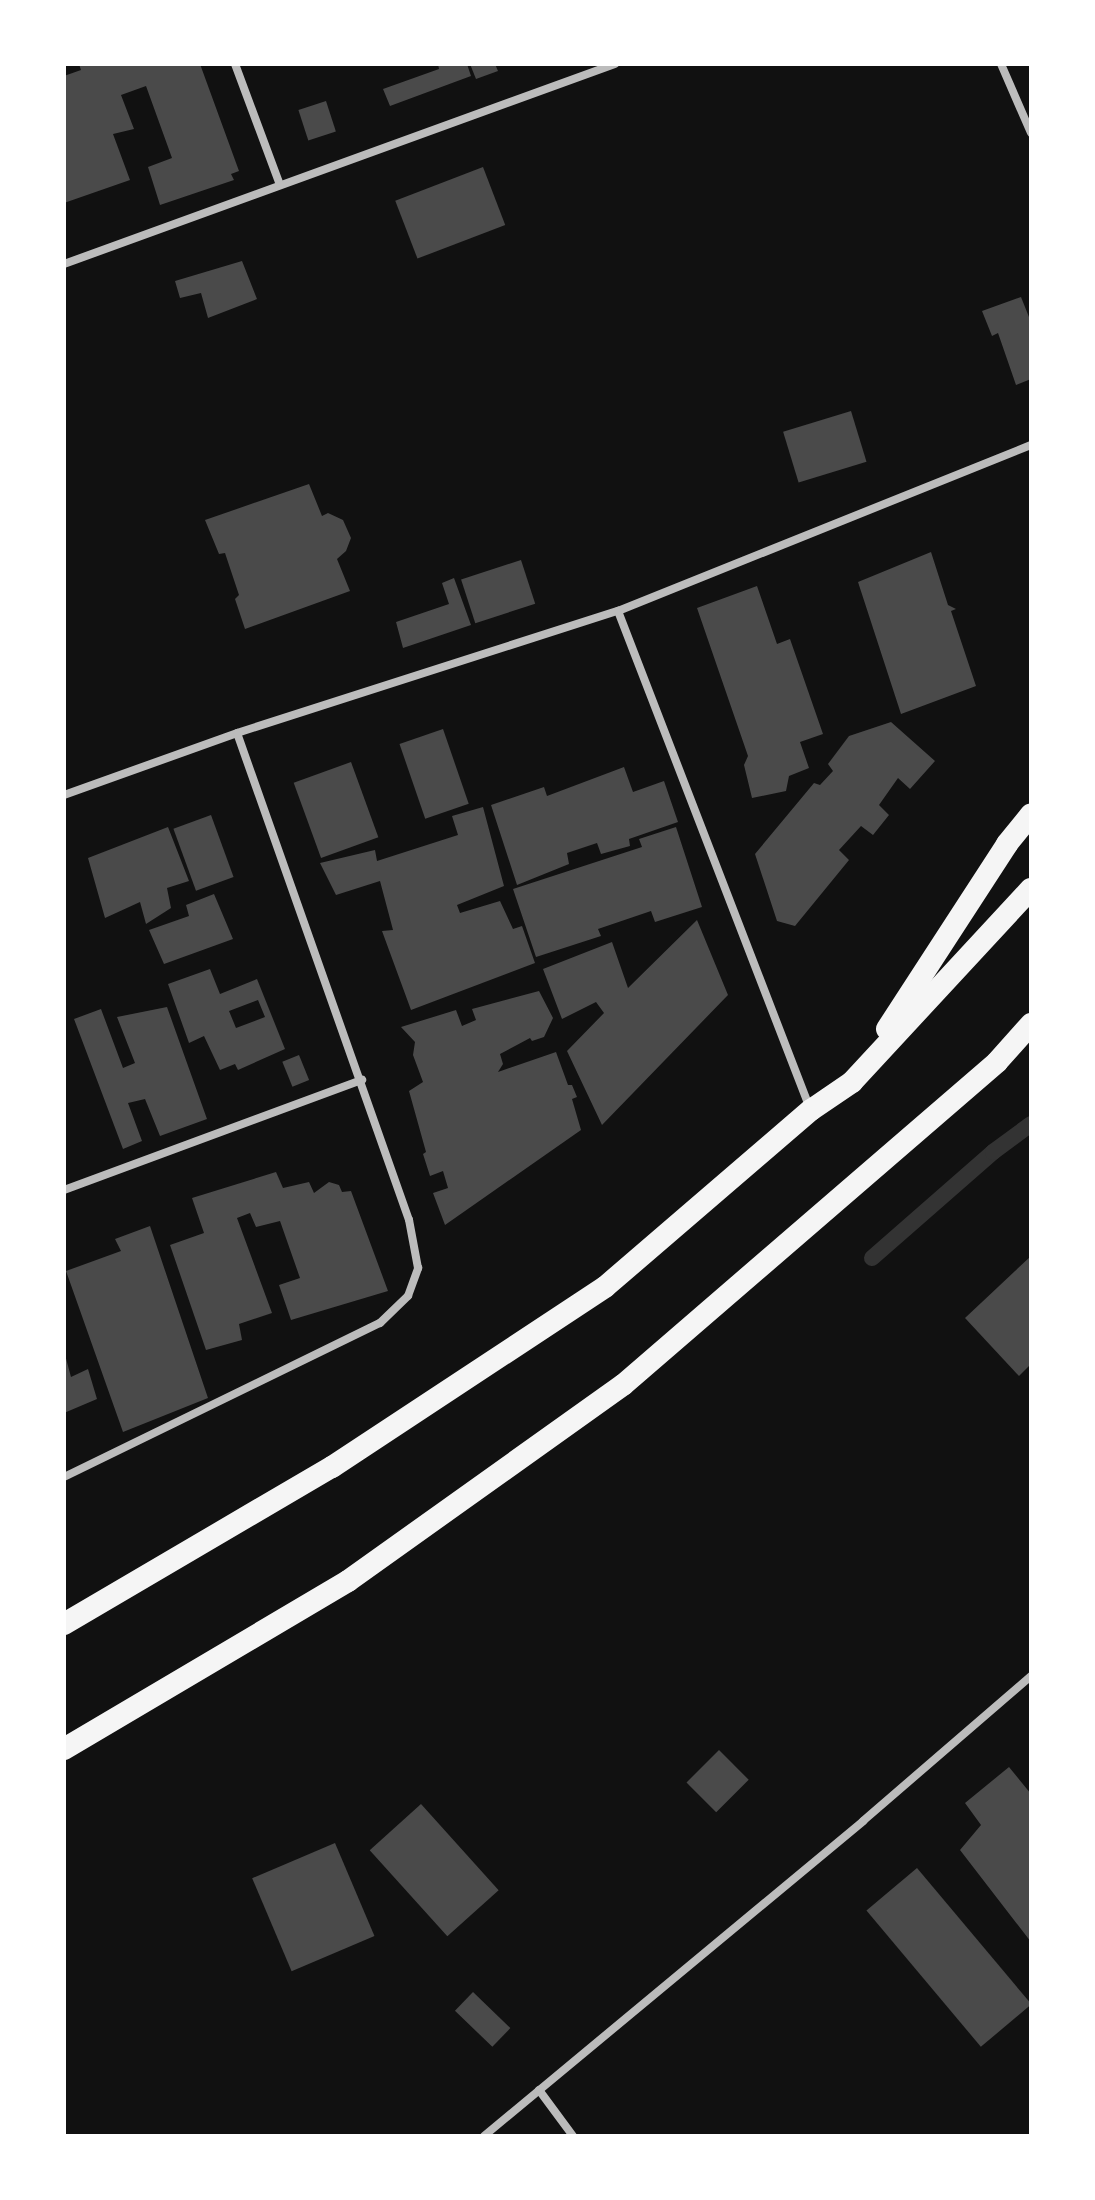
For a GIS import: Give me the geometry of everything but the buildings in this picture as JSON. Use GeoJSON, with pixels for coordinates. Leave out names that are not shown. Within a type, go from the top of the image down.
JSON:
{"type":"FeatureCollection","features":[{"type":"Feature","properties":{"kind":"highway"},"geometry":{"type":"LineString","coordinates":[[852,1082],[1007,844],[1031,814]]}},
{"type":"Feature","properties":{"kind":"highway"},"geometry":{"type":"LineString","coordinates":[[64,1624],[332,1467],[605,1287],[811,1110],[852,1082],[1031,889]]}},
{"type":"Feature","properties":{"kind":"highway"},"geometry":{"type":"LineString","coordinates":[[64,1749],[348,1581],[623,1385],[997,1062],[1031,1024]]}},
{"type":"Feature","properties":{"kind":"street"},"geometry":{"type":"LineString","coordinates":[[235,64],[280,185]]}},
{"type":"Feature","properties":{"kind":"street"},"geometry":{"type":"LineString","coordinates":[[64,264],[615,64]]}},
{"type":"Feature","properties":{"kind":"street"},"geometry":{"type":"LineString","coordinates":[[1001,64],[1031,133]]}},
{"type":"Feature","properties":{"kind":"street"},"geometry":{"type":"LineString","coordinates":[[64,795],[237,733],[618,611],[1031,445]]}},
{"type":"Feature","properties":{"kind":"street"},"geometry":{"type":"LineString","coordinates":[[618,611],[811,1110]]}},
{"type":"Feature","properties":{"kind":"street"},"geometry":{"type":"LineString","coordinates":[[64,1477],[380,1323],[408,1296],[418,1268],[409,1220],[362,1080],[237,733]]}},
{"type":"Feature","properties":{"kind":"street"},"geometry":{"type":"LineString","coordinates":[[64,1190],[362,1080]]}},
{"type":"Feature","properties":{"kind":"street"},"geometry":{"type":"LineString","coordinates":[[484,2136],[863,1821],[1031,1676]]}},
{"type":"Feature","properties":{"kind":"street"},"geometry":{"type":"LineString","coordinates":[[539,2090],[573,2136]]}},
{"type":"Feature","properties":{"kind":"waterway"},"geometry":{"type":"LineString","coordinates":[[872,1258],[993,1152],[1031,1124]]}}]}
